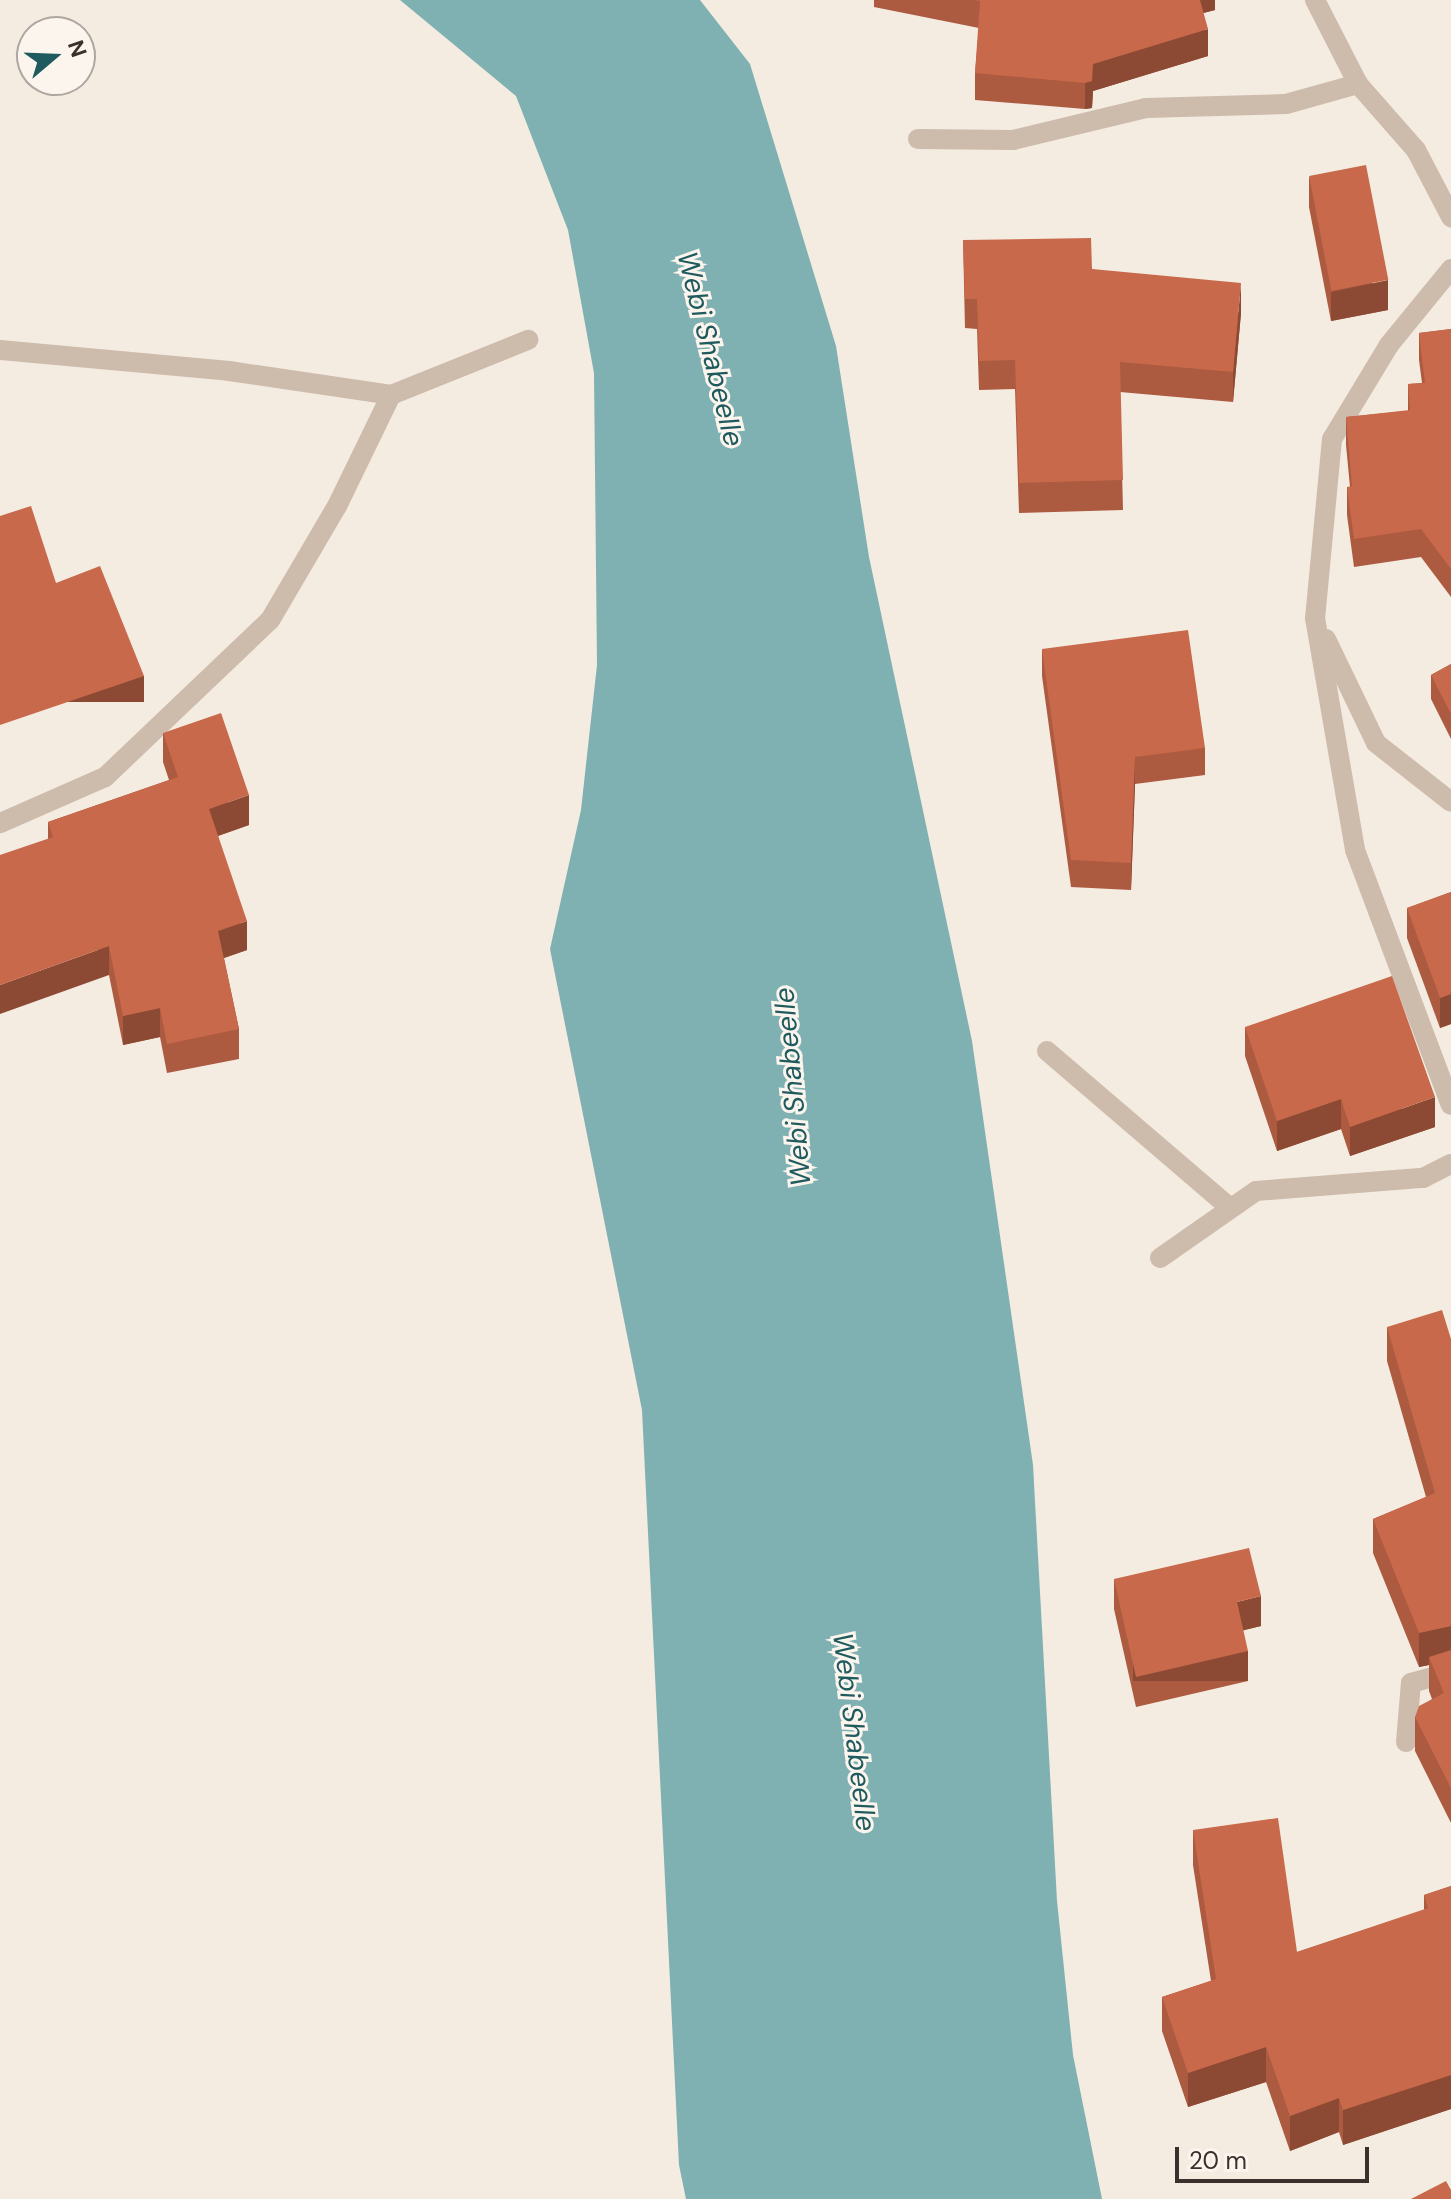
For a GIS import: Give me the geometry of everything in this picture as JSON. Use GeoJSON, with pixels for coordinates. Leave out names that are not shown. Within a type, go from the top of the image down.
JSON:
{"type":"FeatureCollection","features":[{"type":"Feature","properties":{"kind":"street"},"geometry":{"type":"LineString","coordinates":[[1315,0],[1358,84],[1416,150],[1451,217]]}},
{"type":"Feature","properties":{"kind":"street"},"geometry":{"type":"LineString","coordinates":[[918,139],[1013,140],[1146,108],[1286,104],[1358,84]]}},
{"type":"Feature","properties":{"kind":"street"},"geometry":{"type":"LineString","coordinates":[[1451,269],[1389,345],[1332,439],[1315,618],[1355,850],[1451,1105]]}},
{"type":"Feature","properties":{"kind":"street"},"geometry":{"type":"LineString","coordinates":[[0,350],[229,371],[391,395],[528,340]]}},
{"type":"Feature","properties":{"kind":"street"},"geometry":{"type":"LineString","coordinates":[[0,823],[105,777],[270,620],[337,506],[391,395]]}},
{"type":"Feature","properties":{"kind":"street"},"geometry":{"type":"LineString","coordinates":[[1315,618],[1376,743],[1451,802]]}},
{"type":"Feature","properties":{"kind":"street"},"geometry":{"type":"LineString","coordinates":[[1047,1051],[1229,1207]]}},
{"type":"Feature","properties":{"kind":"street"},"geometry":{"type":"LineString","coordinates":[[1160,1258],[1256,1191],[1423,1178],[1451,1164]]}},
{"type":"Feature","properties":{"kind":"street"},"geometry":{"type":"LineString","coordinates":[[1406,1742],[1411,1683],[1451,1672]]}},
{"type":"Feature","properties":{"kind":"water","name":"Webi Shabeelle"},"geometry":{"type":"Polygon","coordinates":[[[400,0],[700,0],[750,64],[836,346],[869,557],[972,1041],[1033,1465],[1057,1901],[1073,2055],[1102,2199],[686,2199],[679,2165],[642,1410],[550,949],[581,810],[597,665],[594,373],[568,230],[516,96],[400,0]]]}},
{"type":"Feature","properties":{"kind":"building"},"geometry":{"type":"Polygon","coordinates":[[[974,0],[1200,0],[1208,29],[1093,64],[1092,81],[1085,83],[975,73],[980,1],[974,0]]]}},
{"type":"Feature","properties":{"kind":"building"},"geometry":{"type":"Polygon","coordinates":[[[1366,165],[1388,280],[1331,291],[1309,176],[1366,165]]]}},
{"type":"Feature","properties":{"kind":"building"},"geometry":{"type":"Polygon","coordinates":[[[1091,238],[1092,269],[1241,283],[1233,372],[1120,362],[1123,480],[1019,483],[1015,360],[979,361],[977,299],[965,299],[963,240],[1091,238]]]}},
{"type":"Feature","properties":{"kind":"building"},"geometry":{"type":"Polygon","coordinates":[[[1451,329],[1451,569],[1421,529],[1354,539],[1347,487],[1352,486],[1346,417],[1410,410],[1408,384],[1425,383],[1419,333],[1451,329]]]}},
{"type":"Feature","properties":{"kind":"building"},"geometry":{"type":"Polygon","coordinates":[[[31,506],[56,583],[100,566],[144,676],[0,725],[0,516],[31,506]]]}},
{"type":"Feature","properties":{"kind":"building"},"geometry":{"type":"Polygon","coordinates":[[[1188,630],[1205,748],[1135,757],[1131,863],[1071,860],[1042,649],[1188,630]]]}},
{"type":"Feature","properties":{"kind":"building"},"geometry":{"type":"Polygon","coordinates":[[[1451,664],[1451,714],[1431,675],[1451,664]]]}},
{"type":"Feature","properties":{"kind":"building"},"geometry":{"type":"Polygon","coordinates":[[[221,713],[249,795],[209,809],[247,921],[218,931],[239,1029],[167,1044],[160,1008],[123,1016],[109,946],[0,985],[0,855],[53,837],[48,822],[178,777],[163,733],[221,713]]]}},
{"type":"Feature","properties":{"kind":"building"},"geometry":{"type":"Polygon","coordinates":[[[1451,892],[1451,994],[1440,998],[1407,908],[1451,892]]]}},
{"type":"Feature","properties":{"kind":"building"},"geometry":{"type":"Polygon","coordinates":[[[1392,976],[1435,1097],[1350,1127],[1341,1099],[1277,1121],[1245,1027],[1392,976]]]}},
{"type":"Feature","properties":{"kind":"building"},"geometry":{"type":"Polygon","coordinates":[[[1442,1310],[1451,1339],[1451,1626],[1419,1633],[1373,1519],[1435,1493],[1387,1327],[1442,1310]]]}},
{"type":"Feature","properties":{"kind":"building"},"geometry":{"type":"Polygon","coordinates":[[[1249,1548],[1261,1596],[1237,1602],[1248,1651],[1136,1677],[1114,1579],[1249,1548]]]}},
{"type":"Feature","properties":{"kind":"building"},"geometry":{"type":"Polygon","coordinates":[[[1451,1650],[1451,1788],[1415,1717],[1419,1706],[1444,1693],[1429,1657],[1451,1650]]]}},
{"type":"Feature","properties":{"kind":"building"},"geometry":{"type":"Polygon","coordinates":[[[1278,1818],[1297,1952],[1428,1908],[1424,1895],[1451,1886],[1451,2075],[1343,2110],[1339,2098],[1290,2116],[1266,2047],[1188,2073],[1162,1997],[1216,1979],[1193,1830],[1278,1818]]]}},
{"type":"Feature","properties":{"kind":"building"},"geometry":{"type":"Polygon","coordinates":[[[1446,2181],[1451,2190],[1451,2199],[1411,2199],[1446,2181]]]}}]}
